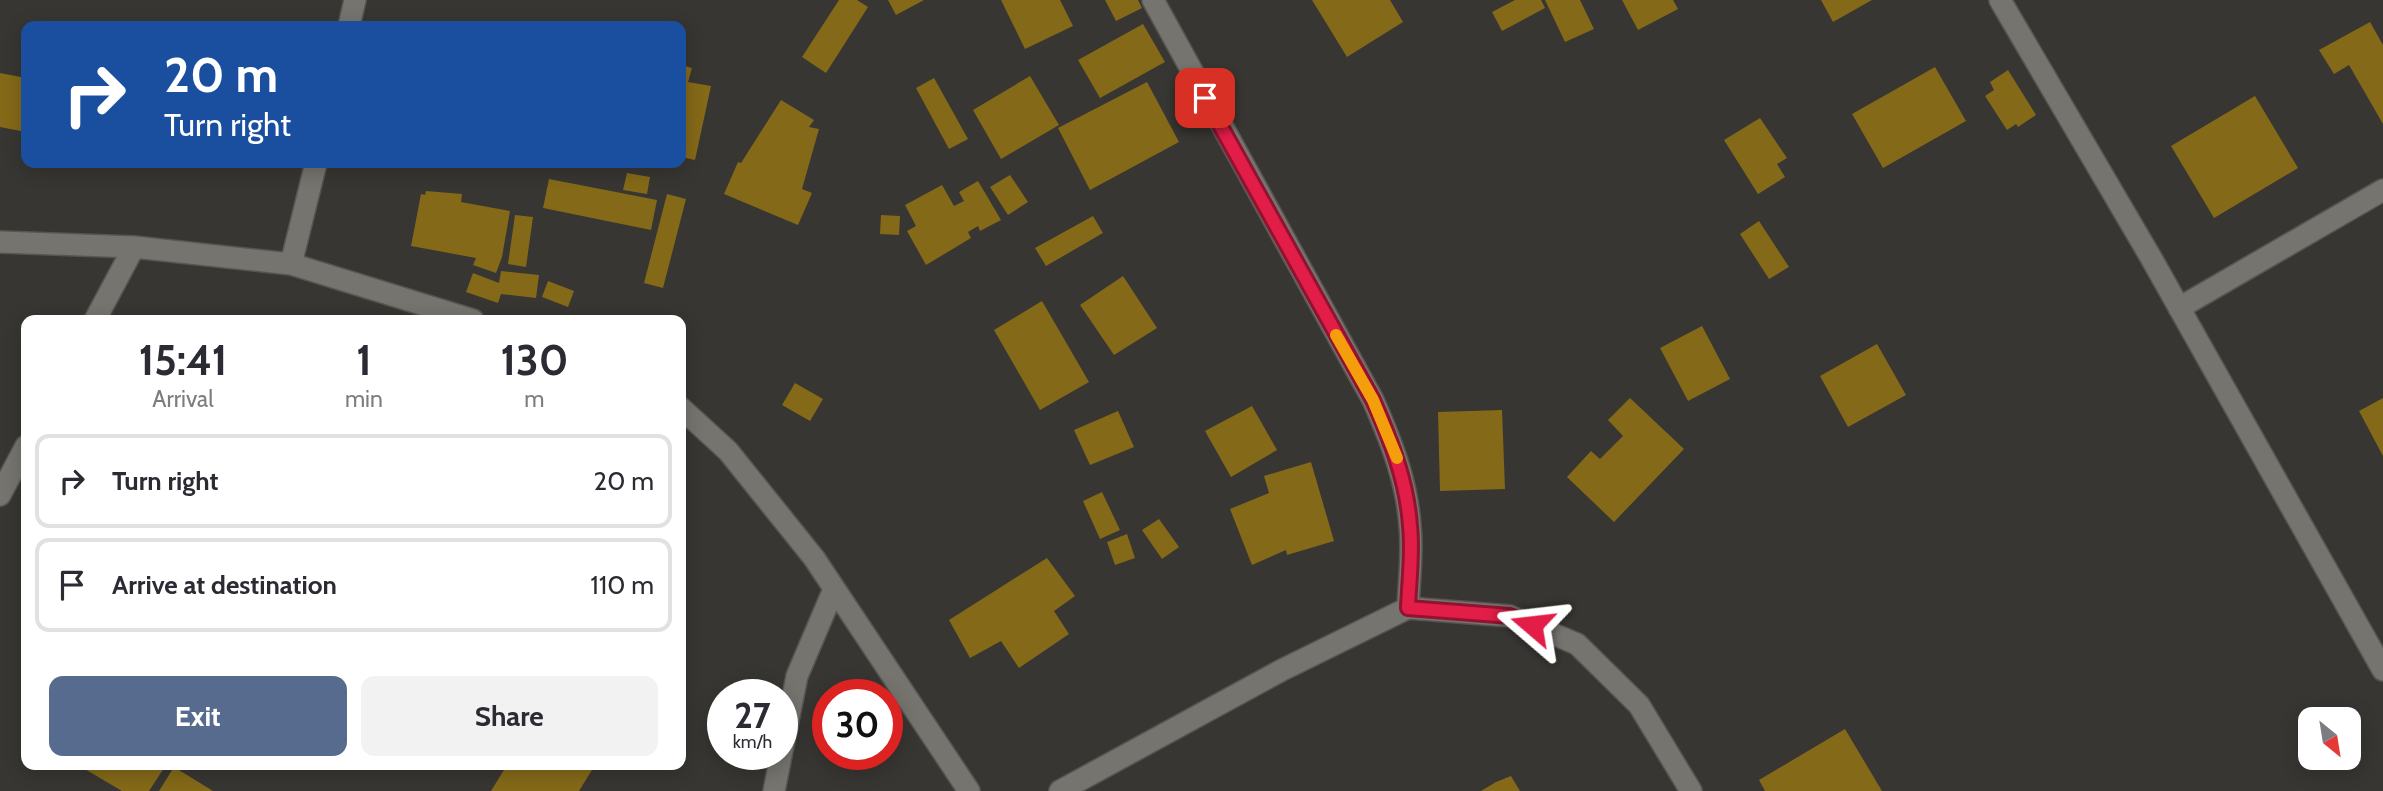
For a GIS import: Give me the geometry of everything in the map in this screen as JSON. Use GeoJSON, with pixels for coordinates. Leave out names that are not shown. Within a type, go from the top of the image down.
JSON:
{"type":"FeatureCollection","features":[{"type":"Feature","properties":{"kind":"street"},"geometry":{"type":"LineString","coordinates":[[350,21],[355,0]]}},
{"type":"Feature","properties":{"kind":"street"},"geometry":{"type":"LineString","coordinates":[[1153,0],[1373,400],[1392,442],[1405,486],[1411,528],[1408,608]]}},
{"type":"Feature","properties":{"kind":"street"},"geometry":{"type":"LineString","coordinates":[[2000,0],[2179,308],[2383,670]]}},
{"type":"Feature","properties":{"kind":"street"},"geometry":{"type":"LineString","coordinates":[[291,264],[315,168]]}},
{"type":"Feature","properties":{"kind":"street"},"geometry":{"type":"LineString","coordinates":[[2179,308],[2383,190]]}},
{"type":"Feature","properties":{"kind":"street"},"geometry":{"type":"LineString","coordinates":[[0,242],[134,247],[291,264],[457,315]]}},
{"type":"Feature","properties":{"kind":"street"},"geometry":{"type":"LineString","coordinates":[[97,315],[134,247]]}},
{"type":"Feature","properties":{"kind":"street"},"geometry":{"type":"LineString","coordinates":[[686,413],[736,459],[834,589],[969,791]]}},
{"type":"Feature","properties":{"kind":"street"},"geometry":{"type":"LineString","coordinates":[[0,495],[21,455]]}},
{"type":"Feature","properties":{"kind":"street"},"geometry":{"type":"LineString","coordinates":[[774,791],[797,676],[834,589]]}},
{"type":"Feature","properties":{"kind":"street"},"geometry":{"type":"LineString","coordinates":[[1060,791],[1282,670],[1408,608],[1510,616],[1577,644],[1639,705],[1691,791]]}},
{"type":"Feature","properties":{"kind":"building"},"geometry":{"type":"Polygon","coordinates":[[[839,0],[857,0],[868,7],[826,73],[802,57],[839,0]]]}},
{"type":"Feature","properties":{"kind":"building"},"geometry":{"type":"Polygon","coordinates":[[[888,0],[924,0],[896,15],[888,0]]]}},
{"type":"Feature","properties":{"kind":"building"},"geometry":{"type":"Polygon","coordinates":[[[1001,0],[1060,0],[1073,26],[1025,49],[1001,0]]]}},
{"type":"Feature","properties":{"kind":"building"},"geometry":{"type":"Polygon","coordinates":[[[1105,0],[1138,0],[1142,8],[1116,21],[1105,0]]]}},
{"type":"Feature","properties":{"kind":"building"},"geometry":{"type":"Polygon","coordinates":[[[1312,0],[1390,0],[1403,22],[1347,57],[1312,0]]]}},
{"type":"Feature","properties":{"kind":"building"},"geometry":{"type":"Polygon","coordinates":[[[1515,0],[1541,0],[1545,8],[1502,31],[1492,12],[1515,0]]]}},
{"type":"Feature","properties":{"kind":"building"},"geometry":{"type":"Polygon","coordinates":[[[1545,0],[1580,0],[1594,29],[1565,42],[1545,0]]]}},
{"type":"Feature","properties":{"kind":"building"},"geometry":{"type":"Polygon","coordinates":[[[1622,0],[1673,0],[1678,9],[1638,30],[1622,0]]]}},
{"type":"Feature","properties":{"kind":"building"},"geometry":{"type":"Polygon","coordinates":[[[1821,0],[1872,0],[1833,22],[1821,0]]]}},
{"type":"Feature","properties":{"kind":"building"},"geometry":{"type":"Polygon","coordinates":[[[2370,22],[2383,45],[2383,124],[2349,65],[2334,74],[2319,50],[2370,22]]]}},
{"type":"Feature","properties":{"kind":"building"},"geometry":{"type":"Polygon","coordinates":[[[1143,24],[1165,62],[1100,98],[1078,60],[1143,24]]]}},
{"type":"Feature","properties":{"kind":"building"},"geometry":{"type":"Polygon","coordinates":[[[686,66],[692,68],[688,82],[711,86],[695,160],[686,158],[686,66]]]}},
{"type":"Feature","properties":{"kind":"building"},"geometry":{"type":"Polygon","coordinates":[[[1935,67],[1966,121],[1883,168],[1852,114],[1935,67]]]}},
{"type":"Feature","properties":{"kind":"building"},"geometry":{"type":"Polygon","coordinates":[[[2008,70],[2036,115],[2018,127],[2016,124],[2007,130],[1985,96],[1994,90],[1990,82],[2008,70]]]}},
{"type":"Feature","properties":{"kind":"building"},"geometry":{"type":"Polygon","coordinates":[[[0,73],[21,77],[21,131],[0,127],[0,73]]]}},
{"type":"Feature","properties":{"kind":"building"},"geometry":{"type":"Polygon","coordinates":[[[1030,76],[1059,125],[1001,159],[973,110],[1030,76]]]}},
{"type":"Feature","properties":{"kind":"building"},"geometry":{"type":"Polygon","coordinates":[[[934,78],[968,139],[949,149],[916,88],[934,78]]]}},
{"type":"Feature","properties":{"kind":"building"},"geometry":{"type":"Polygon","coordinates":[[[1147,82],[1179,142],[1090,190],[1058,128],[1147,82]]]}},
{"type":"Feature","properties":{"kind":"building"},"geometry":{"type":"Polygon","coordinates":[[[2255,96],[2298,168],[2214,218],[2171,146],[2255,96]]]}},
{"type":"Feature","properties":{"kind":"building"},"geometry":{"type":"Polygon","coordinates":[[[781,100],[814,120],[809,127],[819,129],[802,189],[812,193],[798,225],[724,194],[738,162],[741,163],[781,100]]]}},
{"type":"Feature","properties":{"kind":"building"},"geometry":{"type":"Polygon","coordinates":[[[1760,118],[1787,158],[1777,164],[1785,177],[1758,194],[1724,140],[1760,118]]]}},
{"type":"Feature","properties":{"kind":"building"},"geometry":{"type":"Polygon","coordinates":[[[627,173],[650,177],[647,194],[623,190],[627,173]]]}},
{"type":"Feature","properties":{"kind":"building"},"geometry":{"type":"Polygon","coordinates":[[[1010,175],[1028,202],[1008,215],[990,187],[1010,175]]]}},
{"type":"Feature","properties":{"kind":"building"},"geometry":{"type":"Polygon","coordinates":[[[549,179],[657,200],[651,230],[543,208],[549,179]]]}},
{"type":"Feature","properties":{"kind":"building"},"geometry":{"type":"Polygon","coordinates":[[[978,181],[1001,220],[980,231],[978,226],[968,232],[971,238],[926,265],[907,231],[916,226],[905,205],[942,185],[954,206],[964,201],[959,192],[978,181]]]}},
{"type":"Feature","properties":{"kind":"building"},"geometry":{"type":"Polygon","coordinates":[[[426,191],[462,194],[461,202],[510,211],[502,257],[496,273],[473,265],[476,258],[411,246],[421,194],[425,195],[426,191]]]}},
{"type":"Feature","properties":{"kind":"building"},"geometry":{"type":"Polygon","coordinates":[[[667,194],[686,199],[663,288],[644,283],[667,194]]]}},
{"type":"Feature","properties":{"kind":"building"},"geometry":{"type":"Polygon","coordinates":[[[515,215],[533,217],[526,267],[508,264],[515,215]]]}},
{"type":"Feature","properties":{"kind":"building"},"geometry":{"type":"Polygon","coordinates":[[[881,215],[900,216],[899,235],[880,234],[881,215]]]}},
{"type":"Feature","properties":{"kind":"building"},"geometry":{"type":"Polygon","coordinates":[[[1093,216],[1103,233],[1046,266],[1035,248],[1093,216]]]}},
{"type":"Feature","properties":{"kind":"building"},"geometry":{"type":"Polygon","coordinates":[[[1759,221],[1789,267],[1769,279],[1740,234],[1759,221]]]}},
{"type":"Feature","properties":{"kind":"building"},"geometry":{"type":"Polygon","coordinates":[[[501,271],[539,275],[536,298],[501,294],[498,303],[466,292],[473,273],[499,283],[501,271]]]}},
{"type":"Feature","properties":{"kind":"building"},"geometry":{"type":"Polygon","coordinates":[[[1123,276],[1157,328],[1114,355],[1080,305],[1123,276]]]}},
{"type":"Feature","properties":{"kind":"building"},"geometry":{"type":"Polygon","coordinates":[[[548,281],[574,291],[568,307],[542,297],[548,281]]]}},
{"type":"Feature","properties":{"kind":"building"},"geometry":{"type":"Polygon","coordinates":[[[1042,301],[1089,382],[1040,410],[994,330],[1042,301]]]}},
{"type":"Feature","properties":{"kind":"building"},"geometry":{"type":"Polygon","coordinates":[[[1702,326],[1730,379],[1688,401],[1660,348],[1702,326]]]}},
{"type":"Feature","properties":{"kind":"building"},"geometry":{"type":"Polygon","coordinates":[[[1877,344],[1906,395],[1848,427],[1820,376],[1877,344]]]}},
{"type":"Feature","properties":{"kind":"building"},"geometry":{"type":"Polygon","coordinates":[[[795,383],[823,399],[810,421],[782,405],[795,383]]]}},
{"type":"Feature","properties":{"kind":"building"},"geometry":{"type":"Polygon","coordinates":[[[1630,398],[1684,449],[1614,522],[1567,477],[1591,451],[1600,459],[1623,436],[1608,420],[1630,398]]]}},
{"type":"Feature","properties":{"kind":"building"},"geometry":{"type":"Polygon","coordinates":[[[2383,398],[2383,456],[2359,411],[2383,398]]]}},
{"type":"Feature","properties":{"kind":"building"},"geometry":{"type":"Polygon","coordinates":[[[1252,406],[1277,450],[1231,477],[1205,431],[1252,406]]]}},
{"type":"Feature","properties":{"kind":"building"},"geometry":{"type":"Polygon","coordinates":[[[1502,410],[1505,489],[1440,491],[1438,412],[1502,410]]]}},
{"type":"Feature","properties":{"kind":"building"},"geometry":{"type":"Polygon","coordinates":[[[1118,411],[1134,447],[1090,465],[1074,430],[1118,411]]]}},
{"type":"Feature","properties":{"kind":"building"},"geometry":{"type":"Polygon","coordinates":[[[1311,462],[1334,541],[1287,555],[1286,550],[1252,565],[1230,509],[1269,493],[1264,476],[1311,462]]]}},
{"type":"Feature","properties":{"kind":"building"},"geometry":{"type":"Polygon","coordinates":[[[1102,492],[1120,530],[1100,539],[1083,501],[1102,492]]]}},
{"type":"Feature","properties":{"kind":"building"},"geometry":{"type":"Polygon","coordinates":[[[1159,519],[1179,547],[1162,559],[1142,530],[1159,519]]]}},
{"type":"Feature","properties":{"kind":"building"},"geometry":{"type":"Polygon","coordinates":[[[1127,534],[1135,558],[1115,565],[1107,542],[1127,534]]]}},
{"type":"Feature","properties":{"kind":"building"},"geometry":{"type":"Polygon","coordinates":[[[1047,558],[1075,596],[1054,611],[1069,634],[1019,668],[1001,641],[970,658],[949,620],[1047,558]]]}},
{"type":"Feature","properties":{"kind":"building"},"geometry":{"type":"Polygon","coordinates":[[[1845,729],[1882,791],[1765,791],[1759,780],[1845,729]]]}},
{"type":"Feature","properties":{"kind":"building"},"geometry":{"type":"Polygon","coordinates":[[[86,770],[163,770],[149,791],[122,791],[86,770]]]}},
{"type":"Feature","properties":{"kind":"building"},"geometry":{"type":"Polygon","coordinates":[[[172,770],[179,770],[213,791],[159,791],[172,770]]]}},
{"type":"Feature","properties":{"kind":"building"},"geometry":{"type":"Polygon","coordinates":[[[504,770],[592,770],[579,791],[491,791],[504,770]]]}},
{"type":"Feature","properties":{"kind":"building"},"geometry":{"type":"Polygon","coordinates":[[[1511,776],[1520,791],[1481,791],[1496,782],[1511,776]]]}},
{"type":"Feature","properties":{"kind":"slow traffic"},"geometry":{"type":"LineString","coordinates":[[1336,335],[1373,400],[1397,458]]}},
{"type":"Feature","properties":{"kind":"route"},"geometry":{"type":"LineString","coordinates":[[1205,98],[1373,400],[1392,442],[1405,486],[1411,528],[1408,608],[1510,616],[1532,625]]}}]}
